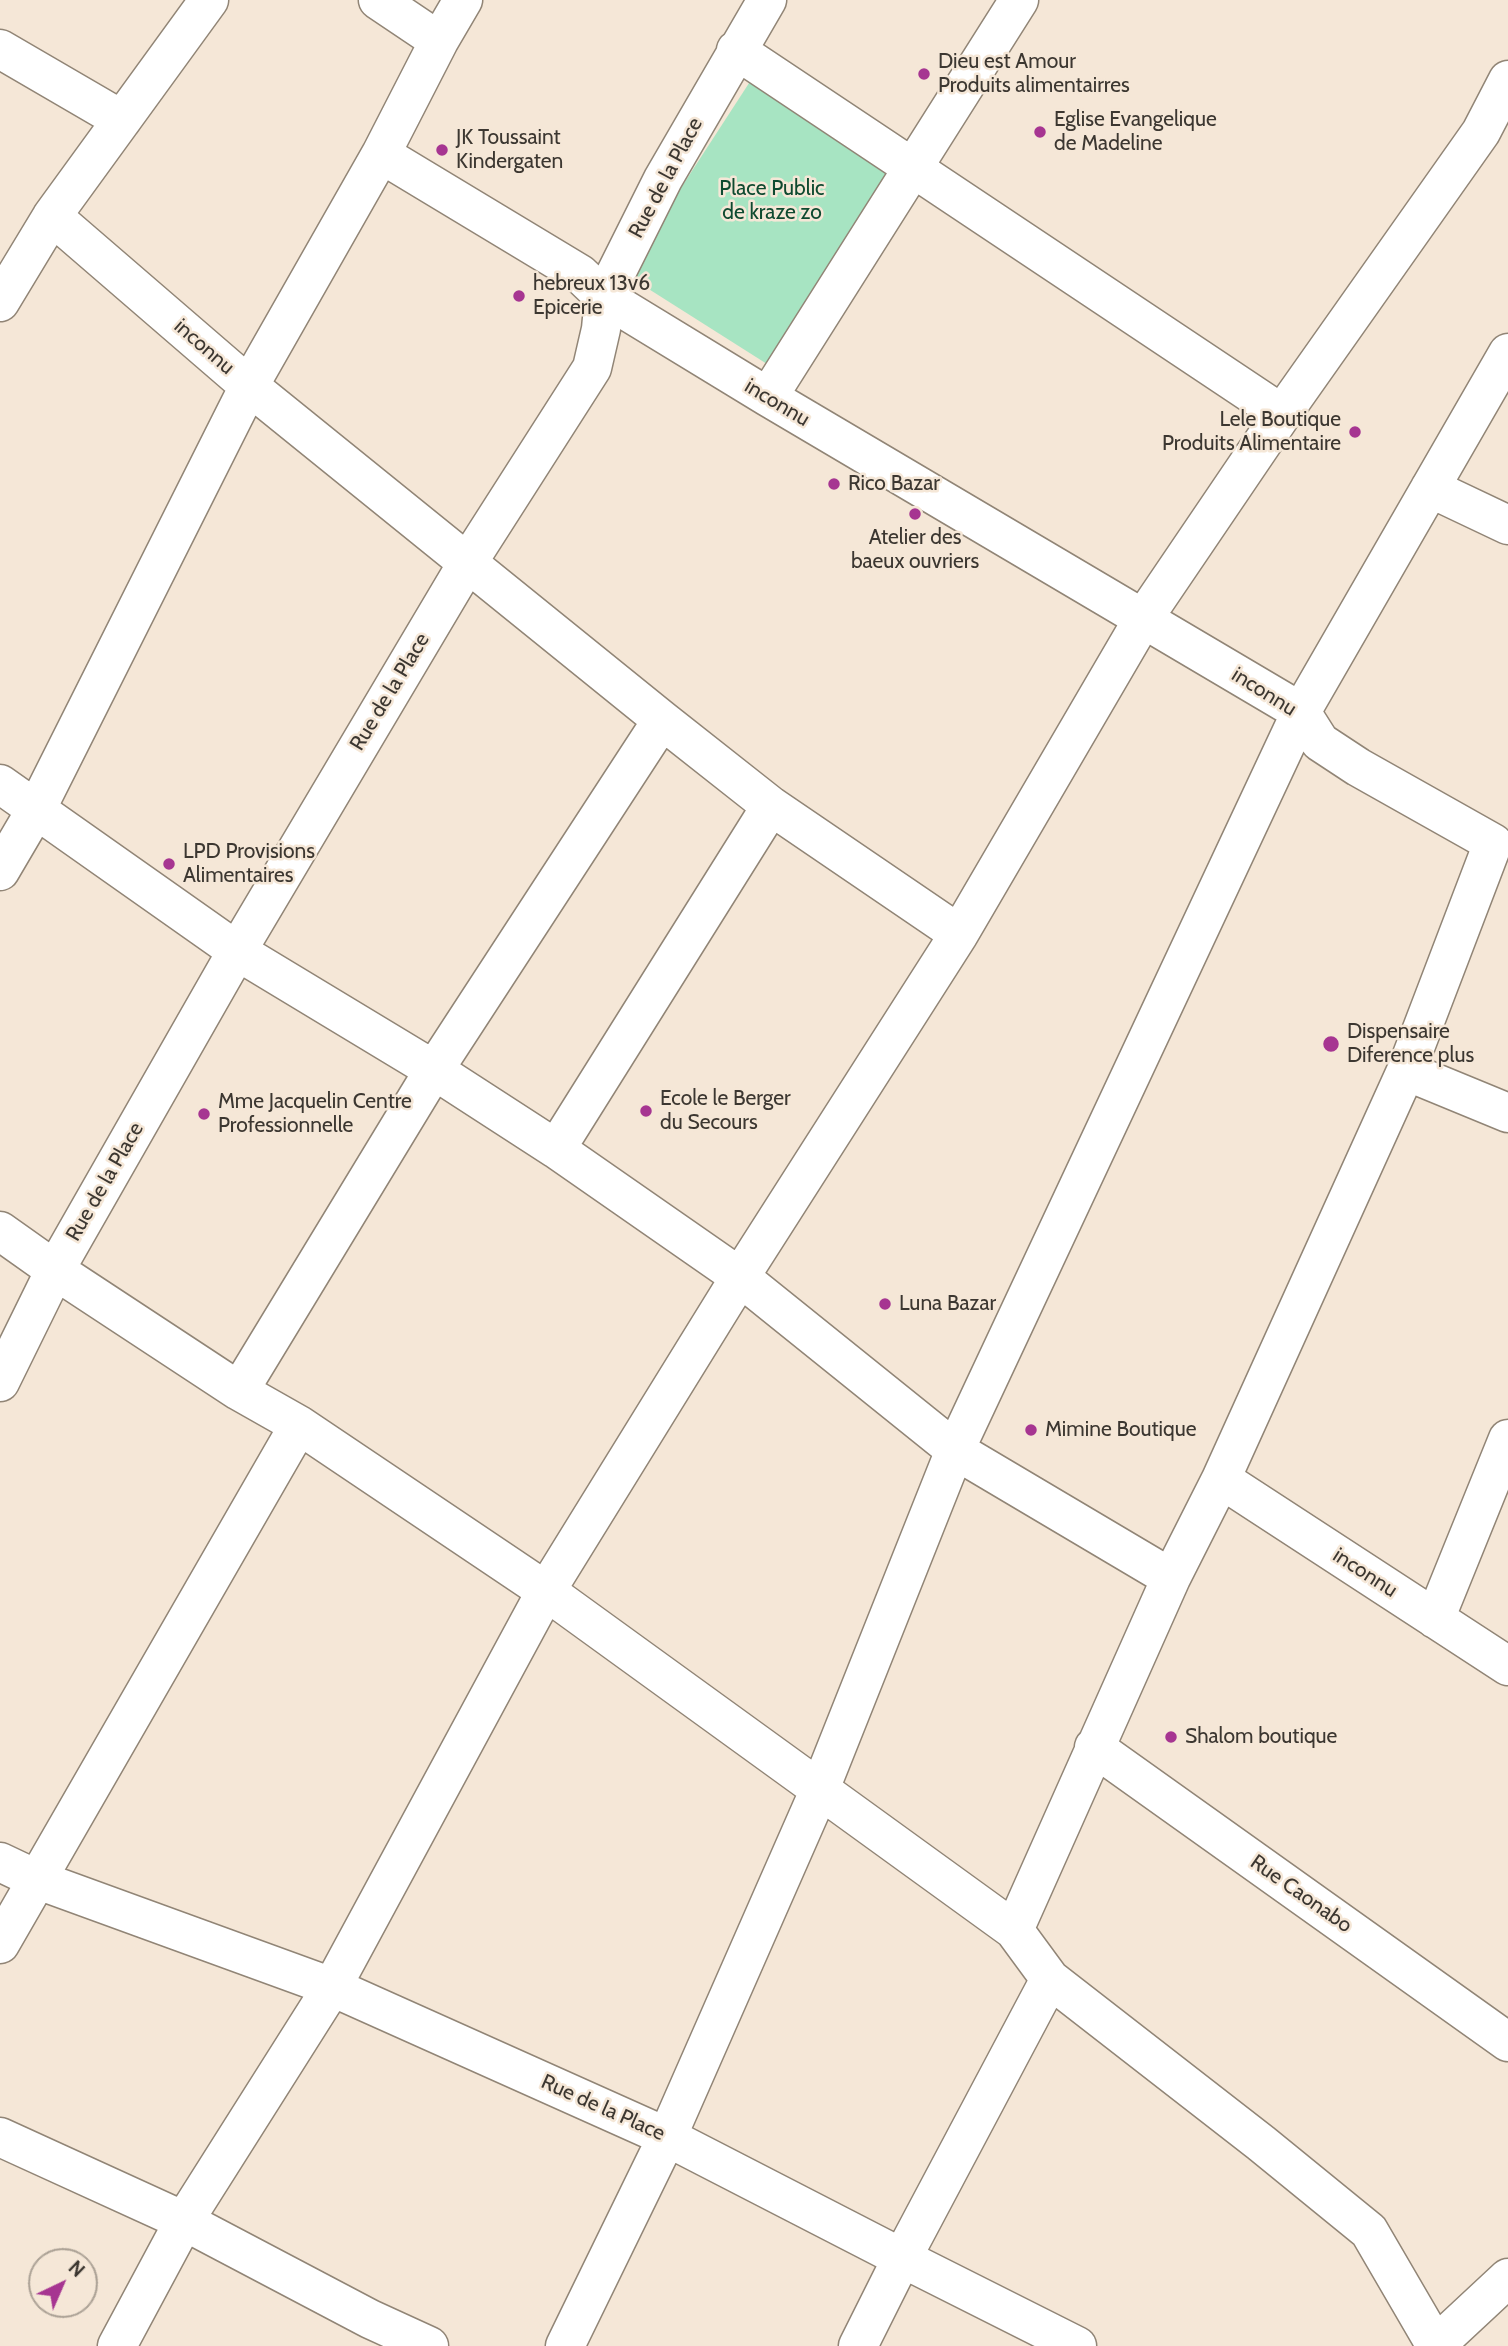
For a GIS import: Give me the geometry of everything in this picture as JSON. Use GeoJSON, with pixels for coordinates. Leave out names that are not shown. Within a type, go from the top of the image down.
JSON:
{"type":"FeatureCollection","features":[{"type":"Feature","properties":{"kind":"street"},"geometry":{"type":"LineString","coordinates":[[0,302],[52,216],[209,0]]}},
{"type":"Feature","properties":{"kind":"street"},"geometry":{"type":"LineString","coordinates":[[378,0],[439,41]]}},
{"type":"Feature","properties":{"kind":"street"},"geometry":{"type":"LineString","coordinates":[[0,871],[37,808],[248,386],[381,154],[463,0]]}},
{"type":"Feature","properties":{"kind":"street","name":"Rue de la Place"},"geometry":{"type":"LineString","coordinates":[[0,1382],[55,1270],[237,951],[468,562],[592,368],[601,329],[604,297],[663,179],[766,0]]}},
{"type":"Feature","properties":{"kind":"street"},"geometry":{"type":"LineString","coordinates":[[768,397],[1019,0]]}},
{"type":"Feature","properties":{"kind":"street"},"geometry":{"type":"LineString","coordinates":[[0,49],[122,120]]}},
{"type":"Feature","properties":{"kind":"street"},"geometry":{"type":"LineString","coordinates":[[736,50],[1282,414]]}},
{"type":"Feature","properties":{"kind":"street"},"geometry":{"type":"LineString","coordinates":[[117,2346],[184,2221],[332,1987],[546,1591],[740,1277],[959,934],[1143,619],[1282,414],[1494,139],[1508,80]]}},
{"type":"Feature","properties":{"kind":"street","name":"inconnu"},"geometry":{"type":"LineString","coordinates":[[381,154],[580,274],[604,297],[1143,619],[1310,727],[1358,767],[1493,843],[1406,1071]]}},
{"type":"Feature","properties":{"kind":"street","name":"inconnu"},"geometry":{"type":"LineString","coordinates":[[52,216],[248,386],[662,720],[771,806],[959,934]]}},
{"type":"Feature","properties":{"kind":"street"},"geometry":{"type":"LineString","coordinates":[[565,2346],[667,2137],[820,1789],[955,1450],[1430,488],[1508,353]]}},
{"type":"Feature","properties":{"kind":"street"},"geometry":{"type":"LineString","coordinates":[[1430,488],[1508,525]]}},
{"type":"Feature","properties":{"kind":"street"},"geometry":{"type":"LineString","coordinates":[[239,1391],[434,1070],[662,720]]}},
{"type":"Feature","properties":{"kind":"street"},"geometry":{"type":"LineString","coordinates":[[0,784],[237,951],[434,1070],[556,1149],[740,1277],[955,1450],[1171,1578]]}},
{"type":"Feature","properties":{"kind":"street"},"geometry":{"type":"LineString","coordinates":[[556,1149],[771,806]]}},
{"type":"Feature","properties":{"kind":"street"},"geometry":{"type":"LineString","coordinates":[[1014,1930],[1171,1578],[1221,1479],[1406,1071],[1508,1113]]}},
{"type":"Feature","properties":{"kind":"street"},"geometry":{"type":"LineString","coordinates":[[0,1231],[239,1391],[299,1425],[546,1591],[1014,1930],[1050,1979],[1261,2143],[1369,2231],[1435,2346],[1508,2278]]}},
{"type":"Feature","properties":{"kind":"street"},"geometry":{"type":"LineString","coordinates":[[0,1944],[299,1425]]}},
{"type":"Feature","properties":{"kind":"street"},"geometry":{"type":"LineString","coordinates":[[1435,1619],[1508,1439]]}},
{"type":"Feature","properties":{"kind":"street","name":"inconnu"},"geometry":{"type":"LineString","coordinates":[[1221,1479],[1508,1666]]}},
{"type":"Feature","properties":{"kind":"street","name":"Rue Caonabo"},"geometry":{"type":"LineString","coordinates":[[1094,1747],[1508,2042]]}},
{"type":"Feature","properties":{"kind":"street","name":"Rue de la Place"},"geometry":{"type":"LineString","coordinates":[[0,1862],[38,1880],[332,1987],[667,2137],[1077,2346]]}},
{"type":"Feature","properties":{"kind":"street"},"geometry":{"type":"LineString","coordinates":[[858,2346],[1050,1979]]}},
{"type":"Feature","properties":{"kind":"street"},"geometry":{"type":"LineString","coordinates":[[0,2137],[184,2221],[370,2319],[429,2346]]}},
{"type":"Feature","properties":{"kind":"green space","name":"Place Public de kraze zo"},"geometry":{"type":"Polygon","coordinates":[[[753,77],[890,173],[767,364],[625,274],[753,77]]]}},
{"type":"Feature","properties":{"kind":"place","name":"Dieu est Amour Produits alimentairres"},"geometry":{"type":"Point","coordinates":[924,74]}},
{"type":"Feature","properties":{"kind":"place","name":"Eglise Evangelique de Madeline"},"geometry":{"type":"Point","coordinates":[1040,132]}},
{"type":"Feature","properties":{"kind":"place","name":"JK Toussaint Kindergaten"},"geometry":{"type":"Point","coordinates":[442,150]}},
{"type":"Feature","properties":{"kind":"place","name":"hebreux 13v6 Epicerie"},"geometry":{"type":"Point","coordinates":[519,296]}},
{"type":"Feature","properties":{"kind":"place","name":"Lele Boutique Produits Alimentaire"},"geometry":{"type":"Point","coordinates":[1355,432]}},
{"type":"Feature","properties":{"kind":"place","name":"Rico Bazar"},"geometry":{"type":"Point","coordinates":[834,484]}},
{"type":"Feature","properties":{"kind":"place","name":"Atelier des baeux ouvriers"},"geometry":{"type":"Point","coordinates":[915,514]}},
{"type":"Feature","properties":{"kind":"place","name":"LPD Provisions Alimentaires"},"geometry":{"type":"Point","coordinates":[169,864]}},
{"type":"Feature","properties":{"kind":"place","name":"Dispensaire Diference plus"},"geometry":{"type":"Point","coordinates":[1331,1044]}},
{"type":"Feature","properties":{"kind":"place","name":"Ecole le Berger du Secours"},"geometry":{"type":"Point","coordinates":[646,1111]}},
{"type":"Feature","properties":{"kind":"place","name":"Mme Jacquelin Centre Professionnelle"},"geometry":{"type":"Point","coordinates":[204,1114]}},
{"type":"Feature","properties":{"kind":"place","name":"Luna Bazar"},"geometry":{"type":"Point","coordinates":[885,1304]}},
{"type":"Feature","properties":{"kind":"place","name":"Mimine Boutique"},"geometry":{"type":"Point","coordinates":[1031,1430]}},
{"type":"Feature","properties":{"kind":"place","name":"Shalom boutique"},"geometry":{"type":"Point","coordinates":[1171,1737]}}]}
